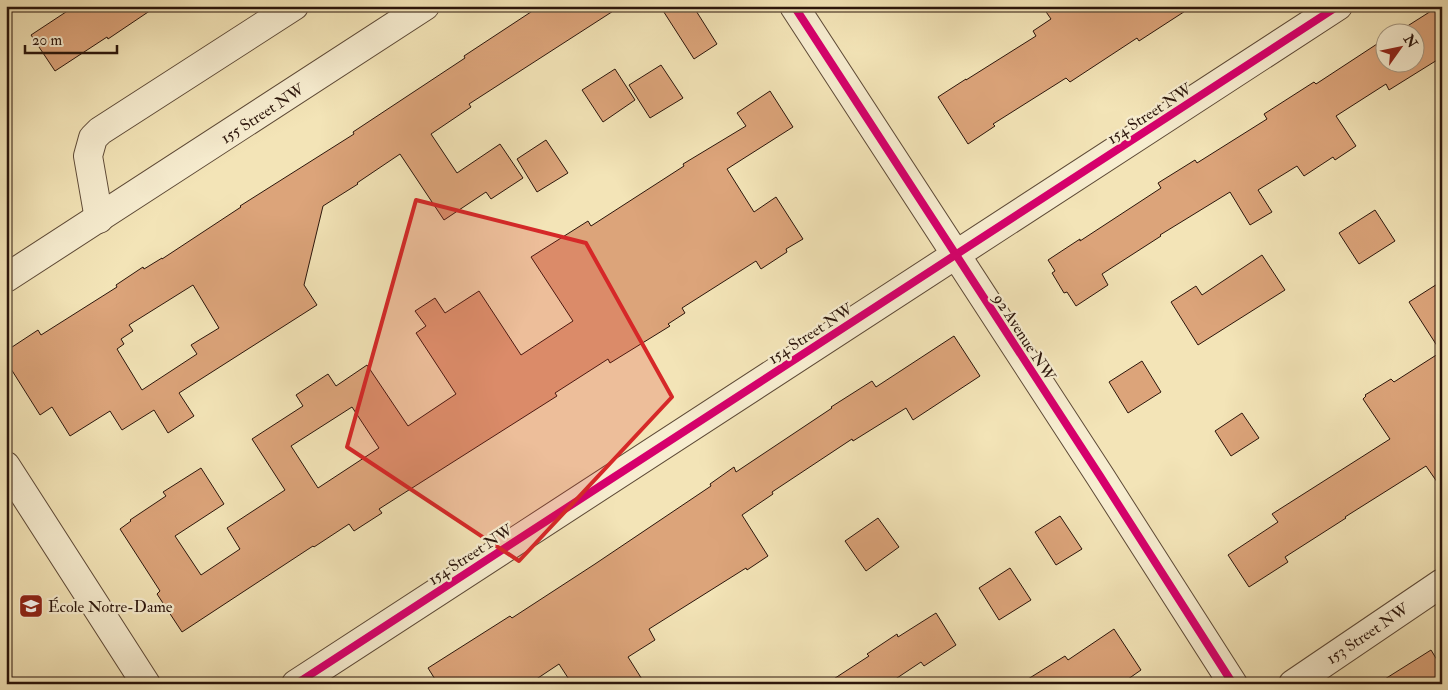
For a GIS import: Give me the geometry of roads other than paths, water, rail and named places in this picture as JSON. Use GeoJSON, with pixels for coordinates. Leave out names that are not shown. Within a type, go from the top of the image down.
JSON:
{"type":"FeatureCollection","features":[{"type":"Feature","properties":{"kind":"street"},"geometry":{"type":"LineString","coordinates":[[99,219],[88,156],[93,138],[100,131],[294,6]]}},
{"type":"Feature","properties":{"kind":"street","name":"155 Street NW"},"geometry":{"type":"LineString","coordinates":[[6,278],[425,6]]}},
{"type":"Feature","properties":{"kind":"street","name":"92 Avenue NW"},"geometry":{"type":"LineString","coordinates":[[794,6],[1095,468],[1232,684]]}},
{"type":"Feature","properties":{"kind":"street","name":"154 Street NW"},"geometry":{"type":"LineString","coordinates":[[296,684],[1338,6]]}},
{"type":"Feature","properties":{"kind":"street"},"geometry":{"type":"LineString","coordinates":[[6,466],[146,684]]}},
{"type":"Feature","properties":{"kind":"street","name":"153 Street NW"},"geometry":{"type":"LineString","coordinates":[[1293,684],[1442,583]]}},
{"type":"Feature","properties":{"kind":"place","name":"École Notre-Dame"},"geometry":{"type":"Point","coordinates":[31,606]}}]}
